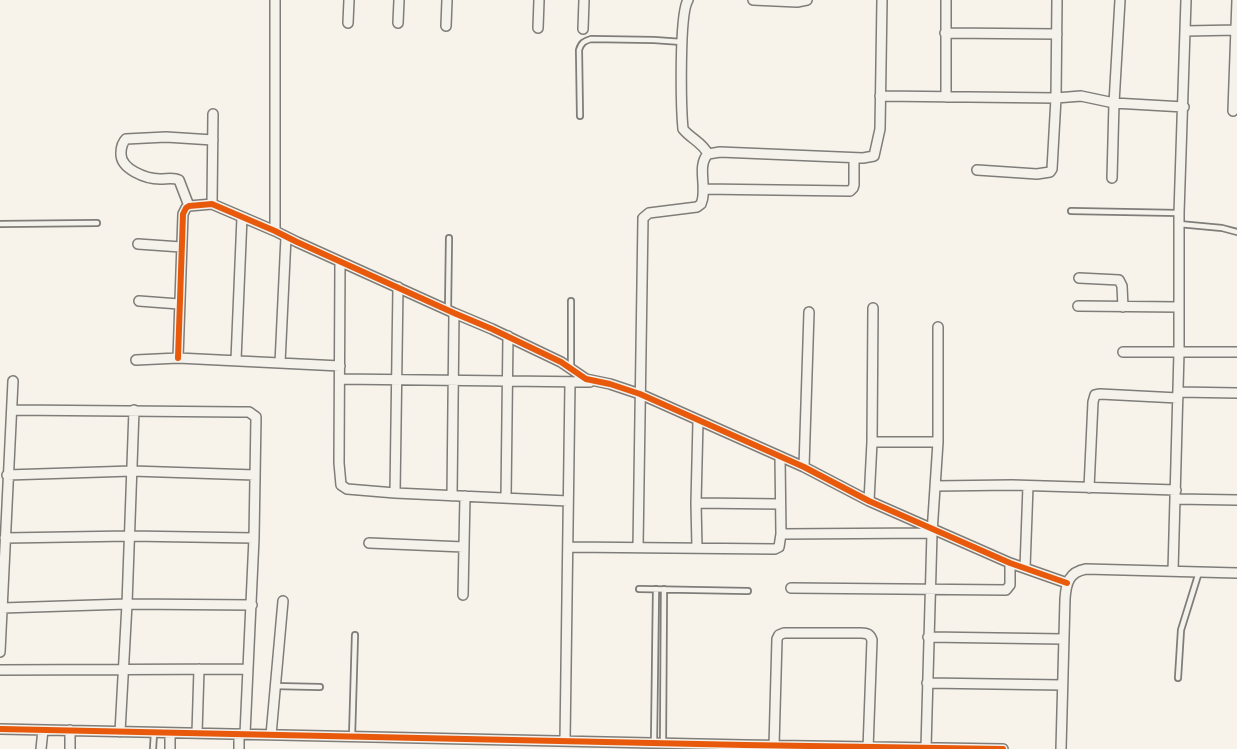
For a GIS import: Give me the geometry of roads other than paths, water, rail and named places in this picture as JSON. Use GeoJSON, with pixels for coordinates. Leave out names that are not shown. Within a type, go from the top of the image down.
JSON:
{"type":"FeatureCollection","features":[{"type":"Feature","properties":{"kind":"street"},"geometry":{"type":"LineString","coordinates":[[275,0],[275,231]]}},
{"type":"Feature","properties":{"kind":"street"},"geometry":{"type":"LineString","coordinates":[[348,23],[349,0]]}},
{"type":"Feature","properties":{"kind":"street"},"geometry":{"type":"LineString","coordinates":[[398,24],[399,0]]}},
{"type":"Feature","properties":{"kind":"street"},"geometry":{"type":"LineString","coordinates":[[446,26],[447,0]]}},
{"type":"Feature","properties":{"kind":"street"},"geometry":{"type":"LineString","coordinates":[[538,28],[539,0]]}},
{"type":"Feature","properties":{"kind":"street"},"geometry":{"type":"LineString","coordinates":[[583,29],[584,0]]}},
{"type":"Feature","properties":{"kind":"street"},"geometry":{"type":"LineString","coordinates":[[688,0],[685,6],[682,42],[683,129],[693,139],[702,144],[708,154]]}},
{"type":"Feature","properties":{"kind":"street"},"geometry":{"type":"LineString","coordinates":[[753,0],[797,2],[807,0]]}},
{"type":"Feature","properties":{"kind":"street"},"geometry":{"type":"LineString","coordinates":[[638,547],[643,218],[649,213],[660,210],[696,207],[701,204],[704,189],[703,162],[708,154],[720,152],[854,158],[874,156],[880,129],[882,0]]}},
{"type":"Feature","properties":{"kind":"street"},"geometry":{"type":"LineString","coordinates":[[946,0],[946,97]]}},
{"type":"Feature","properties":{"kind":"street"},"geometry":{"type":"LineString","coordinates":[[977,170],[1037,174],[1050,172],[1056,98],[1057,0]]}},
{"type":"Feature","properties":{"kind":"street"},"geometry":{"type":"LineString","coordinates":[[1112,178],[1120,0]]}},
{"type":"Feature","properties":{"kind":"street"},"geometry":{"type":"LineString","coordinates":[[1173,571],[1179,352],[1179,224],[1186,0]]}},
{"type":"Feature","properties":{"kind":"street"},"geometry":{"type":"LineString","coordinates":[[1233,111],[1236,0]]}},
{"type":"Feature","properties":{"kind":"street"},"geometry":{"type":"LineString","coordinates":[[1185,31],[1236,30]]}},
{"type":"Feature","properties":{"kind":"street"},"geometry":{"type":"LineString","coordinates":[[945,33],[1057,34]]}},
{"type":"Feature","properties":{"kind":"street"},"geometry":{"type":"LineString","coordinates":[[880,96],[1090,97],[1114,103],[1184,107]]}},
{"type":"Feature","properties":{"kind":"street"},"geometry":{"type":"LineString","coordinates":[[212,204],[213,114]]}},
{"type":"Feature","properties":{"kind":"street"},"geometry":{"type":"LineString","coordinates":[[189,206],[179,180],[175,178],[157,179],[136,173],[125,165],[121,156],[122,144],[126,139],[141,137],[213,140]]}},
{"type":"Feature","properties":{"kind":"street"},"geometry":{"type":"LineString","coordinates":[[704,189],[850,191],[854,185],[854,158]]}},
{"type":"Feature","properties":{"kind":"street"},"geometry":{"type":"LineString","coordinates":[[178,358],[183,214],[189,206],[212,204],[508,336],[561,362],[580,376],[595,382]]}},
{"type":"Feature","properties":{"kind":"street"},"geometry":{"type":"LineString","coordinates":[[236,360],[242,217]]}},
{"type":"Feature","properties":{"kind":"street"},"geometry":{"type":"LineString","coordinates":[[280,363],[286,238]]}},
{"type":"Feature","properties":{"kind":"street"},"geometry":{"type":"LineString","coordinates":[[138,244],[181,247]]}},
{"type":"Feature","properties":{"kind":"street"},"geometry":{"type":"LineString","coordinates":[[340,262],[339,463],[341,485],[347,489],[395,493],[568,501]]}},
{"type":"Feature","properties":{"kind":"street"},"geometry":{"type":"LineString","coordinates":[[1079,278],[1119,280],[1122,286],[1123,307]]}},
{"type":"Feature","properties":{"kind":"street"},"geometry":{"type":"LineString","coordinates":[[395,493],[398,287]]}},
{"type":"Feature","properties":{"kind":"street"},"geometry":{"type":"LineString","coordinates":[[139,301],[179,304]]}},
{"type":"Feature","properties":{"kind":"street"},"geometry":{"type":"LineString","coordinates":[[1078,306],[1179,307]]}},
{"type":"Feature","properties":{"kind":"street"},"geometry":{"type":"LineString","coordinates":[[870,501],[873,308]]}},
{"type":"Feature","properties":{"kind":"street"},"geometry":{"type":"LineString","coordinates":[[451,312],[452,496]]}},
{"type":"Feature","properties":{"kind":"street"},"geometry":{"type":"LineString","coordinates":[[804,467],[809,312]]}},
{"type":"Feature","properties":{"kind":"street"},"geometry":{"type":"LineString","coordinates":[[926,748],[932,530],[938,442],[938,327]]}},
{"type":"Feature","properties":{"kind":"street"},"geometry":{"type":"LineString","coordinates":[[506,498],[508,336]]}},
{"type":"Feature","properties":{"kind":"street"},"geometry":{"type":"LineString","coordinates":[[1122,352],[1237,352]]}},
{"type":"Feature","properties":{"kind":"street"},"geometry":{"type":"LineString","coordinates":[[136,360],[178,358],[340,366]]}},
{"type":"Feature","properties":{"kind":"street"},"geometry":{"type":"LineString","coordinates":[[340,379],[595,382],[610,384],[640,394],[804,467],[932,530],[1010,563],[1067,583]]}},
{"type":"Feature","properties":{"kind":"street"},"geometry":{"type":"LineString","coordinates":[[0,652],[13,381]]}},
{"type":"Feature","properties":{"kind":"street"},"geometry":{"type":"LineString","coordinates":[[565,741],[570,383]]}},
{"type":"Feature","properties":{"kind":"street"},"geometry":{"type":"LineString","coordinates":[[1089,488],[1093,402],[1095,395],[1237,393]]}},
{"type":"Feature","properties":{"kind":"street"},"geometry":{"type":"LineString","coordinates":[[12,410],[249,412],[256,417],[252,605],[248,669],[239,749]]}},
{"type":"Feature","properties":{"kind":"street"},"geometry":{"type":"LineString","coordinates":[[120,732],[134,410]]}},
{"type":"Feature","properties":{"kind":"street"},"geometry":{"type":"LineString","coordinates":[[697,548],[698,421]]}},
{"type":"Feature","properties":{"kind":"street"},"geometry":{"type":"LineString","coordinates":[[872,442],[938,442]]}},
{"type":"Feature","properties":{"kind":"street"},"geometry":{"type":"LineString","coordinates":[[568,547],[775,549],[779,547],[781,534],[780,457]]}},
{"type":"Feature","properties":{"kind":"street"},"geometry":{"type":"LineString","coordinates":[[7,475],[132,471],[255,475]]}},
{"type":"Feature","properties":{"kind":"street"},"geometry":{"type":"LineString","coordinates":[[936,486],[1089,488],[1237,500]]}},
{"type":"Feature","properties":{"kind":"street"},"geometry":{"type":"LineString","coordinates":[[1025,568],[1028,486]]}},
{"type":"Feature","properties":{"kind":"street"},"geometry":{"type":"LineString","coordinates":[[463,595],[466,496]]}},
{"type":"Feature","properties":{"kind":"street"},"geometry":{"type":"LineString","coordinates":[[696,503],[780,504]]}},
{"type":"Feature","properties":{"kind":"street"},"geometry":{"type":"LineString","coordinates":[[781,534],[932,530]]}},
{"type":"Feature","properties":{"kind":"street"},"geometry":{"type":"LineString","coordinates":[[5,538],[130,536],[254,538]]}},
{"type":"Feature","properties":{"kind":"street"},"geometry":{"type":"LineString","coordinates":[[369,543],[464,547]]}},
{"type":"Feature","properties":{"kind":"street"},"geometry":{"type":"LineString","coordinates":[[791,588],[1006,590],[1010,585],[1010,563]]}},
{"type":"Feature","properties":{"kind":"street"},"geometry":{"type":"LineString","coordinates":[[1062,749],[1063,640],[1067,583],[1077,571],[1086,569],[1237,573]]}},
{"type":"Feature","properties":{"kind":"street"},"geometry":{"type":"LineString","coordinates":[[271,735],[283,601]]}},
{"type":"Feature","properties":{"kind":"street"},"geometry":{"type":"LineString","coordinates":[[2,608],[127,604],[252,605]]}},
{"type":"Feature","properties":{"kind":"street"},"geometry":{"type":"LineString","coordinates":[[774,746],[777,639],[779,635],[784,633],[867,633],[872,640],[868,748]]}},
{"type":"Feature","properties":{"kind":"street"},"geometry":{"type":"LineString","coordinates":[[928,637],[1063,640]]}},
{"type":"Feature","properties":{"kind":"street"},"geometry":{"type":"LineString","coordinates":[[0,670],[248,669]]}},
{"type":"Feature","properties":{"kind":"street"},"geometry":{"type":"LineString","coordinates":[[197,733],[199,670]]}},
{"type":"Feature","properties":{"kind":"street"},"geometry":{"type":"LineString","coordinates":[[927,683],[1062,685]]}},
{"type":"Feature","properties":{"kind":"street"},"geometry":{"type":"LineString","coordinates":[[0,729],[868,748],[1003,749]]}},
{"type":"Feature","properties":{"kind":"street"},"geometry":{"type":"LineString","coordinates":[[41,749],[43,730]]}},
{"type":"Feature","properties":{"kind":"street"},"geometry":{"type":"LineString","coordinates":[[70,730],[70,749]]}},
{"type":"Feature","properties":{"kind":"street"},"geometry":{"type":"LineString","coordinates":[[170,733],[170,749]]}},
{"type":"Feature","properties":{"kind":"lane"},"geometry":{"type":"LineString","coordinates":[[580,116],[579,50],[584,41],[591,39],[682,42]]}},
{"type":"Feature","properties":{"kind":"lane"},"geometry":{"type":"LineString","coordinates":[[1071,212],[1180,213]]}},
{"type":"Feature","properties":{"kind":"lane"},"geometry":{"type":"LineString","coordinates":[[0,224],[98,223]]}},
{"type":"Feature","properties":{"kind":"lane"},"geometry":{"type":"LineString","coordinates":[[1179,224],[1222,228],[1237,232]]}},
{"type":"Feature","properties":{"kind":"lane"},"geometry":{"type":"LineString","coordinates":[[449,238],[451,312]]}},
{"type":"Feature","properties":{"kind":"lane"},"geometry":{"type":"LineString","coordinates":[[570,301],[571,368]]}},
{"type":"Feature","properties":{"kind":"lane"},"geometry":{"type":"LineString","coordinates":[[1178,678],[1181,630],[1199,572]]}},
{"type":"Feature","properties":{"kind":"lane"},"geometry":{"type":"LineString","coordinates":[[639,589],[748,591]]}},
{"type":"Feature","properties":{"kind":"lane"},"geometry":{"type":"LineString","coordinates":[[656,589],[659,743]]}},
{"type":"Feature","properties":{"kind":"lane"},"geometry":{"type":"LineString","coordinates":[[659,743],[664,589]]}},
{"type":"Feature","properties":{"kind":"lane"},"geometry":{"type":"LineString","coordinates":[[352,737],[355,635]]}},
{"type":"Feature","properties":{"kind":"lane"},"geometry":{"type":"LineString","coordinates":[[274,686],[320,687]]}},
{"type":"Feature","properties":{"kind":"lane"},"geometry":{"type":"LineString","coordinates":[[153,749],[154,732]]}}]}
